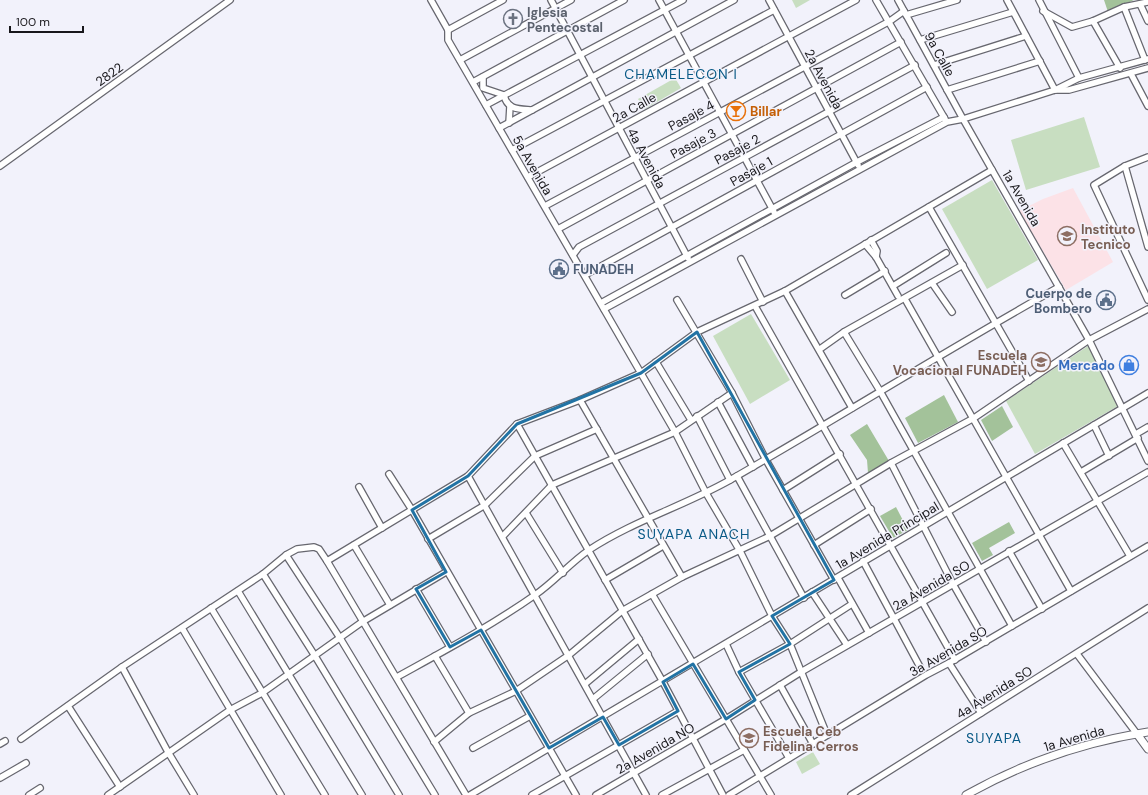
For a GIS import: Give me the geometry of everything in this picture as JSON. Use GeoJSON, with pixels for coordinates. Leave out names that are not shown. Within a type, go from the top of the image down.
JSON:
{"type":"FeatureCollection","features":[{"type":"Feature","properties":{"kind":"street","name":"2822"},"geometry":{"type":"LineString","coordinates":[[0,166],[230,0]]}},
{"type":"Feature","properties":{"kind":"street","name":"5a Avenida"},"geometry":{"type":"LineString","coordinates":[[431,0],[448,30],[448,40],[675,432],[706,493],[740,551],[772,616],[790,644],[827,735]]}},
{"type":"Feature","properties":{"kind":"street"},"geometry":{"type":"LineString","coordinates":[[448,30],[503,0]]}},
{"type":"Feature","properties":{"kind":"street","name":"4a Avenida"},"geometry":{"type":"LineString","coordinates":[[551,0],[690,262]]}},
{"type":"Feature","properties":{"kind":"street"},"geometry":{"type":"LineString","coordinates":[[460,60],[571,0]]}},
{"type":"Feature","properties":{"kind":"street"},"geometry":{"type":"LineString","coordinates":[[473,82],[624,0]]}},
{"type":"Feature","properties":{"kind":"street"},"geometry":{"type":"LineString","coordinates":[[659,0],[776,216]]}},
{"type":"Feature","properties":{"kind":"street"},"geometry":{"type":"LineString","coordinates":[[486,105],[683,0]]}},
{"type":"Feature","properties":{"kind":"street"},"geometry":{"type":"LineString","coordinates":[[499,128],[734,0]]}},
{"type":"Feature","properties":{"kind":"street","name":"2a Avenida"},"geometry":{"type":"LineString","coordinates":[[768,0],[860,169]]}},
{"type":"Feature","properties":{"kind":"street","name":"2a Calle"},"geometry":{"type":"LineString","coordinates":[[528,177],[856,0]]}},
{"type":"Feature","properties":{"kind":"street"},"geometry":{"type":"LineString","coordinates":[[876,0],[890,21],[945,119]]}},
{"type":"Feature","properties":{"kind":"street","name":"9a Calle"},"geometry":{"type":"LineString","coordinates":[[898,0],[963,119]]}},
{"type":"Feature","properties":{"kind":"street"},"geometry":{"type":"LineString","coordinates":[[905,13],[957,0]]}},
{"type":"Feature","properties":{"kind":"street"},"geometry":{"type":"LineString","coordinates":[[1006,0],[1055,90]]}},
{"type":"Feature","properties":{"kind":"street"},"geometry":{"type":"LineString","coordinates":[[1039,0],[1043,11],[1080,78]]}},
{"type":"Feature","properties":{"kind":"street"},"geometry":{"type":"LineString","coordinates":[[1043,11],[1072,27],[1093,21],[1124,7],[1148,2]]}},
{"type":"Feature","properties":{"kind":"street"},"geometry":{"type":"LineString","coordinates":[[1140,4],[1148,21]]}},
{"type":"Feature","properties":{"kind":"street"},"geometry":{"type":"LineString","coordinates":[[601,303],[857,162],[945,119],[963,119],[1055,90],[1080,78],[1147,60],[1124,7]]}},
{"type":"Feature","properties":{"kind":"street"},"geometry":{"type":"LineString","coordinates":[[512,150],[774,10]]}},
{"type":"Feature","properties":{"kind":"street"},"geometry":{"type":"LineString","coordinates":[[920,40],[1013,12]]}},
{"type":"Feature","properties":{"kind":"street","name":"Pasaje 4"},"geometry":{"type":"LineString","coordinates":[[544,206],[905,13]]}},
{"type":"Feature","properties":{"kind":"street"},"geometry":{"type":"LineString","coordinates":[[1093,21],[1120,68]]}},
{"type":"Feature","properties":{"kind":"street"},"geometry":{"type":"LineString","coordinates":[[934,65],[1026,36]]}},
{"type":"Feature","properties":{"kind":"street","name":"Pasaje 3"},"geometry":{"type":"LineString","coordinates":[[558,229],[901,42]]}},
{"type":"Feature","properties":{"kind":"street"},"geometry":{"type":"LineString","coordinates":[[947,90],[1040,61]]}},
{"type":"Feature","properties":{"kind":"street","name":"Pasaje 2"},"geometry":{"type":"LineString","coordinates":[[573,255],[579,247],[915,65]]}},
{"type":"Feature","properties":{"kind":"street"},"geometry":{"type":"LineString","coordinates":[[1055,90],[1069,90],[1131,74],[1148,68]]}},
{"type":"Feature","properties":{"kind":"street"},"geometry":{"type":"LineString","coordinates":[[1131,74],[1148,106]]}},
{"type":"Feature","properties":{"kind":"street"},"geometry":{"type":"LineString","coordinates":[[483,77],[483,88],[504,96]]}},
{"type":"Feature","properties":{"kind":"street","name":"Pasaje 1"},"geometry":{"type":"LineString","coordinates":[[584,275],[928,87]]}},
{"type":"Feature","properties":{"kind":"street"},"geometry":{"type":"LineString","coordinates":[[504,96],[506,102],[510,106],[532,110]]}},
{"type":"Feature","properties":{"kind":"street"},"geometry":{"type":"LineString","coordinates":[[508,123],[510,106]]}},
{"type":"Feature","properties":{"kind":"street"},"geometry":{"type":"LineString","coordinates":[[604,309],[776,216],[945,119]]}},
{"type":"Feature","properties":{"kind":"street","name":"1a Avenida"},"geometry":{"type":"LineString","coordinates":[[963,119],[1089,340],[1124,408],[1148,461]]}},
{"type":"Feature","properties":{"kind":"street"},"geometry":{"type":"LineString","coordinates":[[1148,157],[1125,166],[1094,185],[1148,300]]}},
{"type":"Feature","properties":{"kind":"street"},"geometry":{"type":"LineString","coordinates":[[1125,166],[1148,247]]}},
{"type":"Feature","properties":{"kind":"street"},"geometry":{"type":"LineString","coordinates":[[327,561],[468,476],[517,424],[580,400],[641,373],[697,332],[785,291],[992,170]]}},
{"type":"Feature","properties":{"kind":"street"},"geometry":{"type":"LineString","coordinates":[[929,207],[1028,381]]}},
{"type":"Feature","properties":{"kind":"street"},"geometry":{"type":"LineString","coordinates":[[871,240],[877,251],[876,256]]}},
{"type":"Feature","properties":{"kind":"street"},"geometry":{"type":"LineString","coordinates":[[865,244],[876,256],[898,296]]}},
{"type":"Feature","properties":{"kind":"street"},"geometry":{"type":"LineString","coordinates":[[893,286],[946,253]]}},
{"type":"Feature","properties":{"kind":"street"},"geometry":{"type":"LineString","coordinates":[[741,260],[763,302]]}},
{"type":"Feature","properties":{"kind":"street"},"geometry":{"type":"LineString","coordinates":[[820,349],[844,332],[963,265]]}},
{"type":"Feature","properties":{"kind":"street"},"geometry":{"type":"LineString","coordinates":[[845,295],[884,271]]}},
{"type":"Feature","properties":{"kind":"street"},"geometry":{"type":"LineString","coordinates":[[932,283],[952,312]]}},
{"type":"Feature","properties":{"kind":"street"},"geometry":{"type":"LineString","coordinates":[[397,677],[481,630],[536,594],[588,551],[647,518],[706,493],[754,467],[880,391],[940,357],[995,322],[1059,287]]}},
{"type":"Feature","properties":{"kind":"street"},"geometry":{"type":"LineString","coordinates":[[785,291],[820,349],[852,408]]}},
{"type":"Feature","properties":{"kind":"street"},"geometry":{"type":"LineString","coordinates":[[905,299],[940,357],[1071,591]]}},
{"type":"Feature","properties":{"kind":"street"},"geometry":{"type":"LineString","coordinates":[[677,300],[732,393],[766,460],[814,545],[869,632]]}},
{"type":"Feature","properties":{"kind":"street"},"geometry":{"type":"LineString","coordinates":[[755,306],[891,544],[955,660]]}},
{"type":"Feature","properties":{"kind":"street"},"geometry":{"type":"LineString","coordinates":[[434,742],[469,713],[516,691],[569,655],[622,611],[682,578],[770,536],[800,519],[856,483],[974,418],[1089,340],[1148,309]]}},
{"type":"Feature","properties":{"kind":"street"},"geometry":{"type":"LineString","coordinates":[[844,332],[880,391],[1012,626]]}},
{"type":"Feature","properties":{"kind":"street"},"geometry":{"type":"LineString","coordinates":[[656,362],[691,420]]}},
{"type":"Feature","properties":{"kind":"street"},"geometry":{"type":"LineString","coordinates":[[503,536],[552,485],[675,432],[732,393]]}},
{"type":"Feature","properties":{"kind":"street"},"geometry":{"type":"LineString","coordinates":[[1124,408],[1148,393]]}},
{"type":"Feature","properties":{"kind":"street"},"geometry":{"type":"LineString","coordinates":[[580,400],[682,578]]}},
{"type":"Feature","properties":{"kind":"street"},"geometry":{"type":"LineString","coordinates":[[718,402],[754,467]]}},
{"type":"Feature","properties":{"kind":"street","name":"1a Avenida Principal"},"geometry":{"type":"LineString","coordinates":[[470,795],[836,579],[923,525],[1124,408]]}},
{"type":"Feature","properties":{"kind":"street"},"geometry":{"type":"LineString","coordinates":[[697,416],[730,480]]}},
{"type":"Feature","properties":{"kind":"street"},"geometry":{"type":"LineString","coordinates":[[517,424],[622,611],[648,654],[710,768],[723,795]]}},
{"type":"Feature","properties":{"kind":"street"},"geometry":{"type":"LineString","coordinates":[[1094,425],[1109,456]]}},
{"type":"Feature","properties":{"kind":"street"},"geometry":{"type":"LineString","coordinates":[[1081,472],[1109,456],[1148,427]]}},
{"type":"Feature","properties":{"kind":"street"},"geometry":{"type":"LineString","coordinates":[[428,540],[485,505],[535,456],[597,429]]}},
{"type":"Feature","properties":{"kind":"street"},"geometry":{"type":"LineString","coordinates":[[1063,443],[1130,556]]}},
{"type":"Feature","properties":{"kind":"street"},"geometry":{"type":"LineString","coordinates":[[783,490],[840,454]]}},
{"type":"Feature","properties":{"kind":"street"},"geometry":{"type":"LineString","coordinates":[[891,463],[953,584],[986,642]]}},
{"type":"Feature","properties":{"kind":"street","name":"2a Avenida SO"},"geometry":{"type":"LineString","coordinates":[[726,719],[869,632],[1148,472]]}},
{"type":"Feature","properties":{"kind":"street"},"geometry":{"type":"LineString","coordinates":[[389,474],[412,510],[446,572],[576,795]]}},
{"type":"Feature","properties":{"kind":"street"},"geometry":{"type":"LineString","coordinates":[[468,476],[536,594],[646,795]]}},
{"type":"Feature","properties":{"kind":"street"},"geometry":{"type":"LineString","coordinates":[[737,476],[804,598]]}},
{"type":"Feature","properties":{"kind":"street"},"geometry":{"type":"LineString","coordinates":[[359,487],[382,528]]}},
{"type":"Feature","properties":{"kind":"street"},"geometry":{"type":"LineString","coordinates":[[814,545],[871,509]]}},
{"type":"Feature","properties":{"kind":"street"},"geometry":{"type":"LineString","coordinates":[[526,513],[563,573]]}},
{"type":"Feature","properties":{"kind":"street"},"geometry":{"type":"LineString","coordinates":[[354,545],[390,605]]}},
{"type":"Feature","properties":{"kind":"street"},"geometry":{"type":"LineString","coordinates":[[605,580],[663,546]]}},
{"type":"Feature","properties":{"kind":"street","name":"3a Avenida SO"},"geometry":{"type":"LineString","coordinates":[[729,795],[926,675],[986,642],[1148,546]]}},
{"type":"Feature","properties":{"kind":"street"},"geometry":{"type":"LineString","coordinates":[[21,739],[122,667],[263,574],[286,555],[297,549],[314,547],[319,549],[327,561],[466,795]]}},
{"type":"Feature","properties":{"kind":"street"},"geometry":{"type":"LineString","coordinates":[[1009,551],[1042,609]]}},
{"type":"Feature","properties":{"kind":"street"},"geometry":{"type":"LineString","coordinates":[[286,555],[340,638],[435,795]]}},
{"type":"Feature","properties":{"kind":"street"},"geometry":{"type":"LineString","coordinates":[[863,562],[920,667]]}},
{"type":"Feature","properties":{"kind":"street"},"geometry":{"type":"LineString","coordinates":[[108,795],[230,710],[262,693],[362,622],[446,572]]}},
{"type":"Feature","properties":{"kind":"street"},"geometry":{"type":"LineString","coordinates":[[263,574],[315,656],[399,795]]}},
{"type":"Feature","properties":{"kind":"street"},"geometry":{"type":"LineString","coordinates":[[416,589],[450,647]]}},
{"type":"Feature","properties":{"kind":"street"},"geometry":{"type":"LineString","coordinates":[[238,591],[362,795]]}},
{"type":"Feature","properties":{"kind":"street"},"geometry":{"type":"LineString","coordinates":[[812,592],[847,645]]}},
{"type":"Feature","properties":{"kind":"street"},"geometry":{"type":"LineString","coordinates":[[652,594],[771,795]]}},
{"type":"Feature","properties":{"kind":"street"},"geometry":{"type":"LineString","coordinates":[[739,672],[790,644],[828,618],[852,604]]}},
{"type":"Feature","properties":{"kind":"street"},"geometry":{"type":"LineString","coordinates":[[212,608],[325,795]]}},
{"type":"Feature","properties":{"kind":"street","name":"4a Avenida SO"},"geometry":{"type":"LineString","coordinates":[[851,795],[1148,608]]}},
{"type":"Feature","properties":{"kind":"street"},"geometry":{"type":"LineString","coordinates":[[182,628],[281,795]]}},
{"type":"Feature","properties":{"kind":"street"},"geometry":{"type":"LineString","coordinates":[[584,684],[639,639]]}},
{"type":"Feature","properties":{"kind":"street"},"geometry":{"type":"LineString","coordinates":[[726,644],[739,672],[789,758]]}},
{"type":"Feature","properties":{"kind":"street"},"geometry":{"type":"LineString","coordinates":[[593,699],[648,654]]}},
{"type":"Feature","properties":{"kind":"street"},"geometry":{"type":"LineString","coordinates":[[1077,654],[1148,749]]}},
{"type":"Feature","properties":{"kind":"street"},"geometry":{"type":"LineString","coordinates":[[435,656],[469,713]]}},
{"type":"Feature","properties":{"kind":"street"},"geometry":{"type":"LineString","coordinates":[[949,663],[981,713]]}},
{"type":"Feature","properties":{"kind":"street"},"geometry":{"type":"LineString","coordinates":[[122,667],[168,752],[194,795]]}},
{"type":"Feature","properties":{"kind":"street"},"geometry":{"type":"LineString","coordinates":[[780,685],[813,744]]}},
{"type":"Feature","properties":{"kind":"street"},"geometry":{"type":"LineString","coordinates":[[68,706],[120,787]]}},
{"type":"Feature","properties":{"kind":"street"},"geometry":{"type":"LineString","coordinates":[[532,795],[678,711]]}},
{"type":"Feature","properties":{"kind":"street"},"geometry":{"type":"LineString","coordinates":[[473,748],[530,716]]}},
{"type":"Feature","properties":{"kind":"street","name":"2a Avenida NO"},"geometry":{"type":"LineString","coordinates":[[596,795],[726,719]]}},
{"type":"Feature","properties":{"kind":"street","name":"1a Avenida"},"geometry":{"type":"LineString","coordinates":[[966,795],[987,783],[1038,762],[1076,749],[1148,732]]}},
{"type":"Feature","properties":{"kind":"street"},"geometry":{"type":"LineString","coordinates":[[662,795],[744,750]]}},
{"type":"Feature","properties":{"kind":"street"},"geometry":{"type":"LineString","coordinates":[[0,778],[26,763]]}},
{"type":"Feature","properties":{"kind":"street"},"geometry":{"type":"LineString","coordinates":[[29,795],[40,788]]}},
{"type":"Feature","properties":{"kind":"highlighted area"},"geometry":{"type":"Polygon","coordinates":[[[697,332],[834,580],[772,616],[790,644],[739,672],[755,700],[726,719],[693,664],[663,682],[678,711],[619,745],[603,717],[549,748],[481,630],[450,647],[416,589],[446,572],[412,510],[468,476],[517,424],[641,373],[697,332]]]}},
{"type":"Feature","properties":{"kind":"shaded area","name":"Instituto Tecnico"},"geometry":{"type":"Polygon","coordinates":[[[1073,188],[1113,262],[1066,290],[1019,211],[1043,199],[1073,188]]]}},
{"type":"Feature","properties":{"kind":"green space"},"geometry":{"type":"Polygon","coordinates":[[[792,0],[810,0],[796,8],[792,0]]]}},
{"type":"Feature","properties":{"kind":"green space"},"geometry":{"type":"Polygon","coordinates":[[[1104,0],[1134,0],[1108,12],[1104,0]]]}},
{"type":"Feature","properties":{"kind":"green space"},"geometry":{"type":"Polygon","coordinates":[[[675,78],[681,88],[645,109],[638,99],[675,78]]]}},
{"type":"Feature","properties":{"kind":"green space"},"geometry":{"type":"Polygon","coordinates":[[[1084,117],[1100,167],[1026,190],[1011,140],[1084,117]]]}},
{"type":"Feature","properties":{"kind":"green space"},"geometry":{"type":"Polygon","coordinates":[[[992,180],[1038,260],[987,289],[942,209],[992,180]]]}},
{"type":"Feature","properties":{"kind":"green space"},"geometry":{"type":"Polygon","coordinates":[[[751,314],[790,380],[750,404],[713,336],[751,314]]]}},
{"type":"Feature","properties":{"kind":"green space"},"geometry":{"type":"Polygon","coordinates":[[[1088,346],[1118,406],[1035,454],[1006,401],[1088,346]]]}},
{"type":"Feature","properties":{"kind":"green space"},"geometry":{"type":"Polygon","coordinates":[[[944,395],[958,422],[918,443],[905,418],[944,395]]]}},
{"type":"Feature","properties":{"kind":"green space"},"geometry":{"type":"Polygon","coordinates":[[[1002,406],[1013,427],[992,441],[981,420],[1002,406]]]}},
{"type":"Feature","properties":{"kind":"green space"},"geometry":{"type":"Polygon","coordinates":[[[867,424],[889,461],[868,473],[867,460],[850,435],[867,424]]]}},
{"type":"Feature","properties":{"kind":"green space"},"geometry":{"type":"Polygon","coordinates":[[[896,507],[908,530],[893,538],[880,516],[896,507]]]}},
{"type":"Feature","properties":{"kind":"green space"},"geometry":{"type":"Polygon","coordinates":[[[1009,522],[1015,533],[989,548],[993,555],[982,561],[972,543],[1009,522]]]}},
{"type":"Feature","properties":{"kind":"green space"},"geometry":{"type":"Polygon","coordinates":[[[813,752],[820,764],[802,774],[796,762],[813,752]]]}},
{"type":"Feature","properties":{"kind":"place","name":"Iglesia Pentecostal"},"geometry":{"type":"Point","coordinates":[513,19]}},
{"type":"Feature","properties":{"kind":"place","name":"Billar"},"geometry":{"type":"Point","coordinates":[736,111]}},
{"type":"Feature","properties":{"kind":"place","name":"Instituto Tecnico"},"geometry":{"type":"Point","coordinates":[1067,236]}},
{"type":"Feature","properties":{"kind":"place","name":"FUNADEH"},"geometry":{"type":"Point","coordinates":[559,269]}},
{"type":"Feature","properties":{"kind":"place","name":"Cuerpo de Bombero"},"geometry":{"type":"Point","coordinates":[1106,300]}},
{"type":"Feature","properties":{"kind":"place","name":"Escuela Vocacional FUNADEH"},"geometry":{"type":"Point","coordinates":[1041,362]}},
{"type":"Feature","properties":{"kind":"place","name":"Mercado"},"geometry":{"type":"Point","coordinates":[1129,365]}},
{"type":"Feature","properties":{"kind":"place","name":"Escuela Ceb Fidelina Cerros"},"geometry":{"type":"Point","coordinates":[749,738]}},
{"type":"Feature","properties":{"kind":"district","name":"CHAMELECON I"},"geometry":{"type":"Point","coordinates":[681,74]}},
{"type":"Feature","properties":{"kind":"district","name":"SUYAPA ANACH"},"geometry":{"type":"Point","coordinates":[694,534]}},
{"type":"Feature","properties":{"kind":"district","name":"SUYAPA"},"geometry":{"type":"Point","coordinates":[994,738]}}]}
